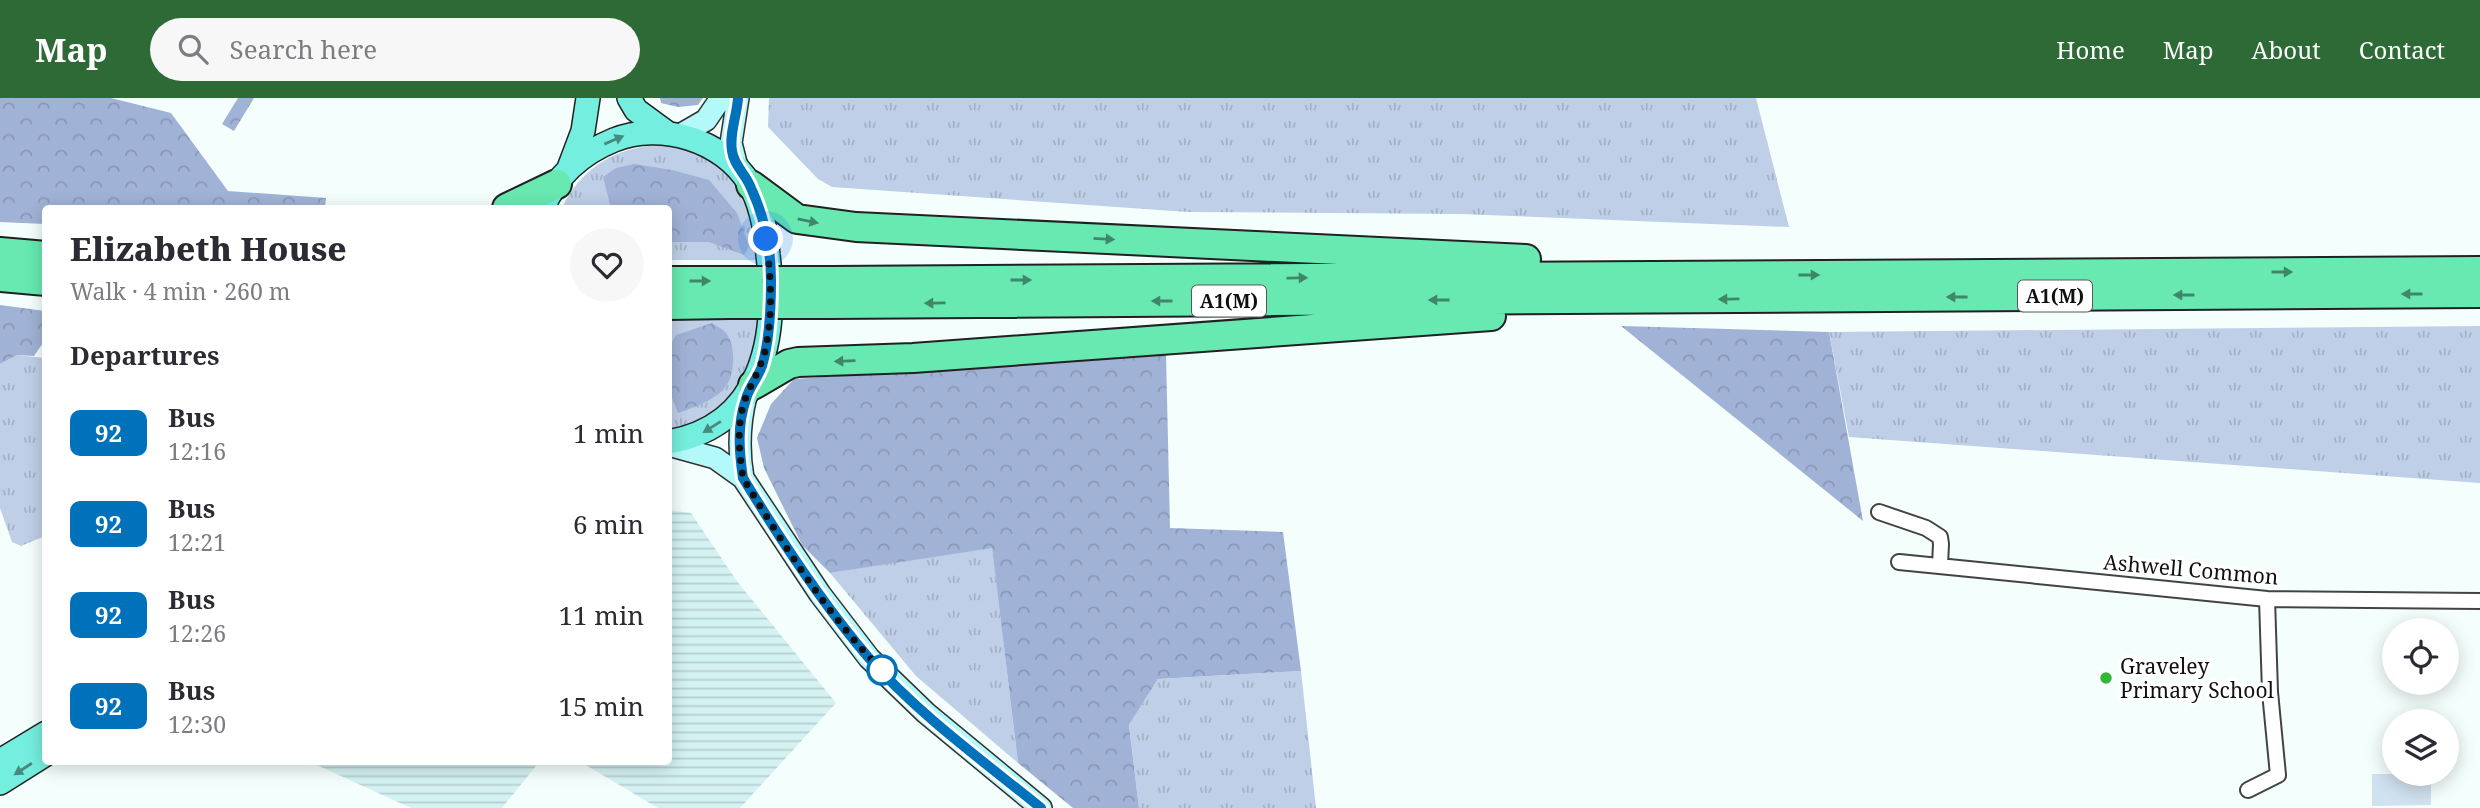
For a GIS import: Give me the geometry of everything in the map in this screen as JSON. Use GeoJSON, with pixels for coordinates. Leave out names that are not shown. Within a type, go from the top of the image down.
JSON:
{"type":"FeatureCollection","features":[{"type":"Feature","properties":{"kind":"highway"},"geometry":{"type":"LineString","coordinates":[[744,176],[797,219],[856,227],[1441,253],[1607,264],[1692,274]]}},
{"type":"Feature","properties":{"kind":"highway"},"geometry":{"type":"LineString","coordinates":[[514,205],[556,187]]}},
{"type":"Feature","properties":{"kind":"highway"},"geometry":{"type":"LineString","coordinates":[[0,252],[42,250]]}},
{"type":"Feature","properties":{"kind":"highway"},"geometry":{"type":"LineString","coordinates":[[0,252],[42,274]]}},
{"type":"Feature","properties":{"kind":"highway","name":"A1(M)"},"geometry":{"type":"LineString","coordinates":[[829,293],[1692,274],[2480,271]]}},
{"type":"Feature","properties":{"kind":"highway"},"geometry":{"type":"LineString","coordinates":[[0,277],[42,275]]}},
{"type":"Feature","properties":{"kind":"highway","name":"A1(M)"},"geometry":{"type":"LineString","coordinates":[[672,282],[731,292],[1629,299],[2480,293]]}},
{"type":"Feature","properties":{"kind":"highway","name":"A1(M)"},"geometry":{"type":"LineString","coordinates":[[672,304],[731,292]]}},
{"type":"Feature","properties":{"kind":"highway","name":"A1(M)"},"geometry":{"type":"LineString","coordinates":[[750,391],[798,362],[913,358],[1445,320],[1629,299]]}},
{"type":"Feature","properties":{"kind":"main road"},"geometry":{"type":"LineString","coordinates":[[556,187],[583,131],[588,98]]}},
{"type":"Feature","properties":{"kind":"main road"},"geometry":{"type":"LineString","coordinates":[[629,98],[636,110],[673,134],[706,146],[744,176]]}},
{"type":"Feature","properties":{"kind":"main road"},"geometry":{"type":"LineString","coordinates":[[556,187],[591,151],[638,132],[673,134],[706,120],[722,98]]}},
{"type":"Feature","properties":{"kind":"main road"},"geometry":{"type":"LineString","coordinates":[[738,98],[731,143],[766,239],[771,278],[767,345],[740,420],[743,478]]}},
{"type":"Feature","properties":{"kind":"main road"},"geometry":{"type":"LineString","coordinates":[[672,443],[710,430],[729,415],[750,391]]}},
{"type":"Feature","properties":{"kind":"main road"},"geometry":{"type":"LineString","coordinates":[[672,445],[715,458],[743,478],[820,594],[869,657],[926,713],[1041,808]]}},
{"type":"Feature","properties":{"kind":"main road"},"geometry":{"type":"LineString","coordinates":[[0,761],[42,735]]}},
{"type":"Feature","properties":{"kind":"main road"},"geometry":{"type":"LineString","coordinates":[[0,783],[42,757]]}},
{"type":"Feature","properties":{"kind":"street"},"geometry":{"type":"LineString","coordinates":[[1879,512],[1926,528],[1940,537],[1940,565]]}},
{"type":"Feature","properties":{"kind":"street","name":"Ashwell Common"},"geometry":{"type":"LineString","coordinates":[[1899,562],[2267,599],[2480,601]]}},
{"type":"Feature","properties":{"kind":"street"},"geometry":{"type":"LineString","coordinates":[[2248,790],[2278,775],[2270,692],[2267,599]]}},
{"type":"Feature","properties":{"kind":"shaded area"},"geometry":{"type":"Polygon","coordinates":[[[672,510],[691,513],[736,580],[836,703],[740,808],[658,808],[586,765],[672,765],[672,510]]]}},
{"type":"Feature","properties":{"kind":"shaded area"},"geometry":{"type":"Polygon","coordinates":[[[317,765],[537,765],[502,808],[411,808],[317,765]]]}},
{"type":"Feature","properties":{"kind":"shaded area"},"geometry":{"type":"Polygon","coordinates":[[[2372,774],[2382,774],[2382,786],[2431,786],[2431,805],[2372,806],[2372,774]]]}},
{"type":"Feature","properties":{"kind":"green space"},"geometry":{"type":"Polygon","coordinates":[[[0,98],[111,98],[171,113],[228,191],[326,198],[325,205],[42,205],[42,224],[0,222],[0,98]]]}},
{"type":"Feature","properties":{"kind":"green space"},"geometry":{"type":"Polygon","coordinates":[[[238,98],[254,98],[234,131],[222,124],[238,98]]]}},
{"type":"Feature","properties":{"kind":"green space"},"geometry":{"type":"Polygon","coordinates":[[[660,98],[703,98],[698,105],[678,107],[661,103],[660,98]]]}},
{"type":"Feature","properties":{"kind":"green space"},"geometry":{"type":"Polygon","coordinates":[[[769,98],[1756,98],[1789,227],[1461,214],[1188,212],[832,187],[818,179],[768,127],[769,98]]]}},
{"type":"Feature","properties":{"kind":"green space"},"geometry":{"type":"Polygon","coordinates":[[[662,145],[699,154],[731,175],[746,195],[762,260],[672,260],[672,205],[564,205],[579,181],[590,170],[616,155],[646,146],[662,145]]]}},
{"type":"Feature","properties":{"kind":"green space"},"geometry":{"type":"Polygon","coordinates":[[[634,164],[709,180],[737,213],[749,246],[744,255],[709,242],[672,242],[672,205],[610,205],[603,177],[616,168],[634,164]]]}},
{"type":"Feature","properties":{"kind":"green space"},"geometry":{"type":"Polygon","coordinates":[[[0,305],[42,311],[42,344],[34,356],[17,355],[0,364],[0,305]]]}},
{"type":"Feature","properties":{"kind":"green space"},"geometry":{"type":"Polygon","coordinates":[[[672,314],[762,314],[754,360],[734,396],[702,421],[672,431],[672,314]]]}},
{"type":"Feature","properties":{"kind":"green space"},"geometry":{"type":"Polygon","coordinates":[[[712,323],[730,339],[733,354],[730,378],[723,390],[713,398],[678,413],[672,398],[672,342],[676,335],[712,323]]]}},
{"type":"Feature","properties":{"kind":"green space"},"geometry":{"type":"Polygon","coordinates":[[[1621,326],[1829,332],[1863,521],[1621,326]]]}},
{"type":"Feature","properties":{"kind":"green space"},"geometry":{"type":"Polygon","coordinates":[[[2480,326],[2480,483],[1849,437],[1829,332],[2480,326]]]}},
{"type":"Feature","properties":{"kind":"green space"},"geometry":{"type":"Polygon","coordinates":[[[1166,354],[1170,528],[1283,532],[1301,671],[1158,679],[1129,725],[1139,808],[1073,808],[1018,763],[992,548],[830,573],[802,545],[764,468],[757,438],[771,404],[794,379],[1166,354]]]}},
{"type":"Feature","properties":{"kind":"green space"},"geometry":{"type":"Polygon","coordinates":[[[17,355],[42,358],[42,537],[21,546],[12,542],[0,508],[0,364],[17,355]]]}},
{"type":"Feature","properties":{"kind":"green space"},"geometry":{"type":"Polygon","coordinates":[[[992,547],[1018,763],[916,676],[830,573],[992,547]]]}},
{"type":"Feature","properties":{"kind":"green space"},"geometry":{"type":"Polygon","coordinates":[[[1301,671],[1316,808],[1139,808],[1129,725],[1158,679],[1301,671]]]}},
{"type":"Feature","properties":{"kind":"bus line","name":"92"},"geometry":{"type":"LineString","coordinates":[[738,98],[731,143],[732,154],[737,167],[751,185],[761,215],[771,278],[767,345],[761,367],[746,396],[740,420],[739,457],[743,478],[820,594],[869,657],[926,713],[1041,808]]}},
{"type":"Feature","properties":{"kind":"place","name":"Graveley Primary School"},"geometry":{"type":"Point","coordinates":[2106,678]}},
{"type":"Feature","properties":{"kind":"route"},"geometry":{"type":"LineString","coordinates":[[766,239],[771,278],[767,345],[761,367],[746,396],[740,420],[739,457],[743,478],[820,594],[869,657],[888,676],[882,670]]}}]}
